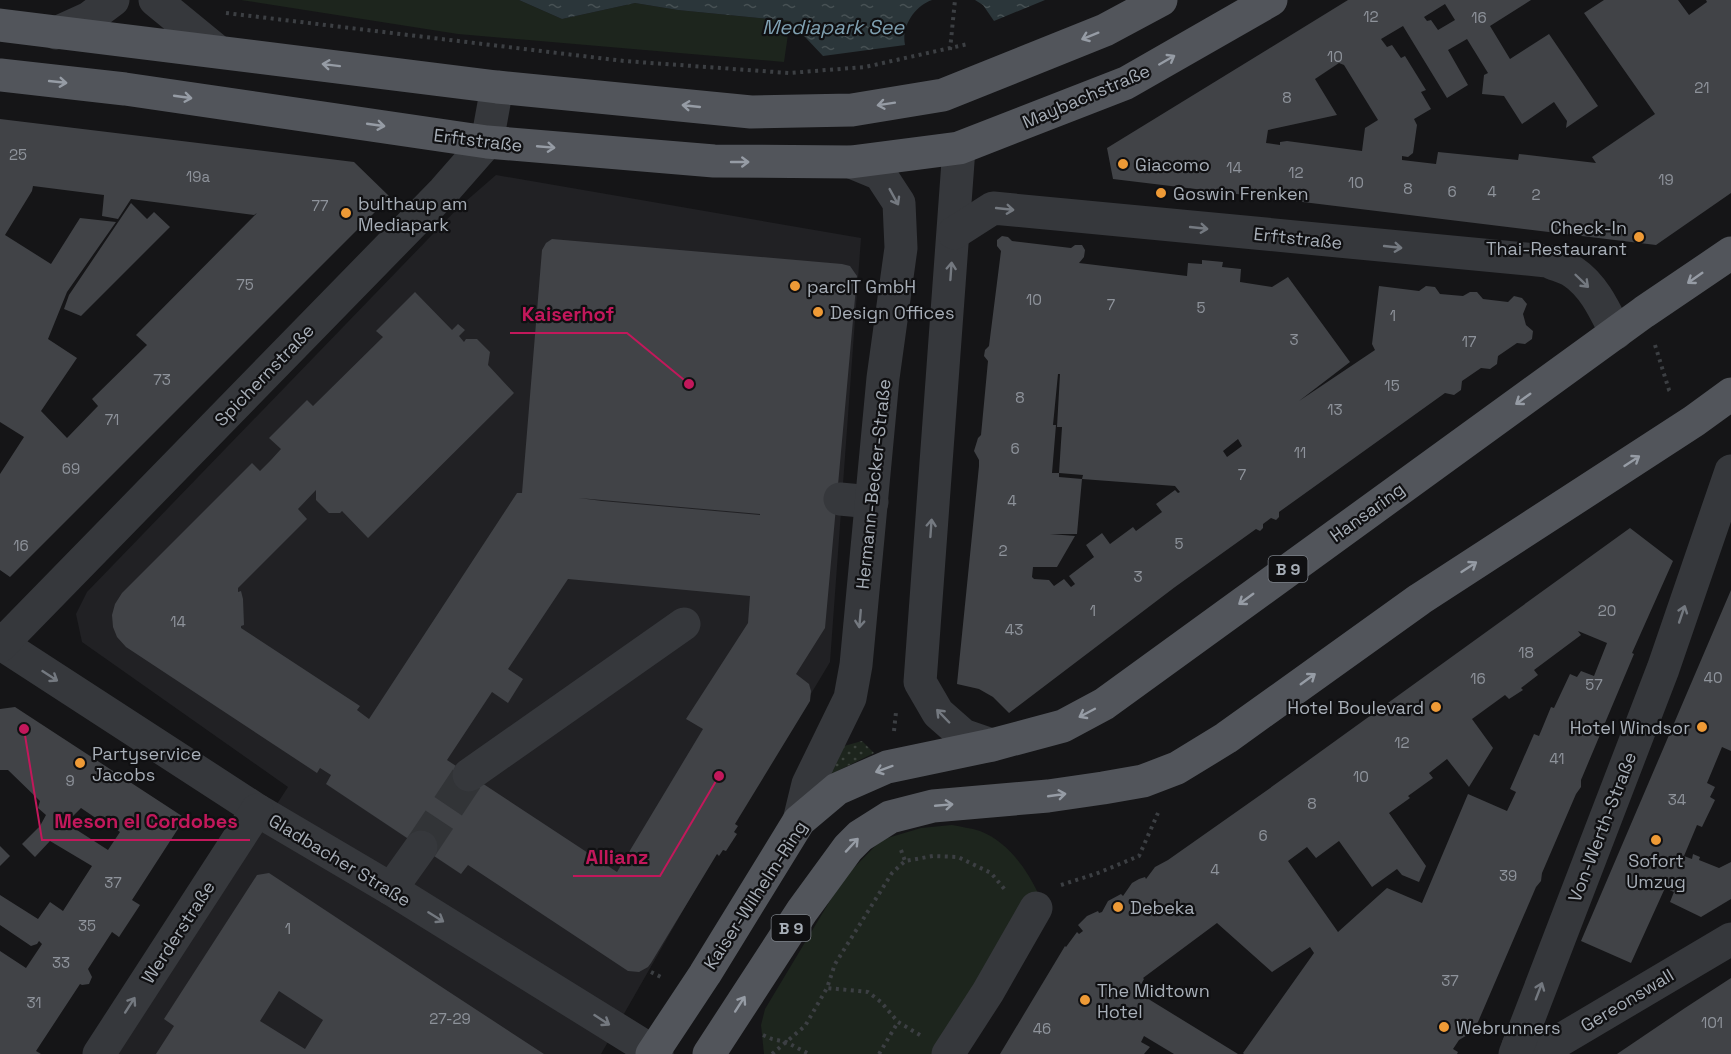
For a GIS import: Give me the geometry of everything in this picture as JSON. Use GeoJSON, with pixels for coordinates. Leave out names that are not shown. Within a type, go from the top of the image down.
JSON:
{"type":"FeatureCollection","features":[{"type":"Feature","properties":{"kind":"main road"},"geometry":{"type":"LineString","coordinates":[[0,25],[216,50],[497,87],[751,112],[852,110],[943,95],[1105,30],[1161,0]]}},
{"type":"Feature","properties":{"kind":"main road","name":"Maybachstraße"},"geometry":{"type":"LineString","coordinates":[[959,148],[1126,83],[1271,0]]}},
{"type":"Feature","properties":{"kind":"main road","name":"Erftstraße"},"geometry":{"type":"LineString","coordinates":[[0,75],[125,89],[488,142],[714,161],[851,162],[959,148]]}},
{"type":"Feature","properties":{"kind":"main road","name":"Hansaring"},"geometry":{"type":"LineString","coordinates":[[992,745],[1063,726],[1104,704],[1644,312],[1731,253]]}},
{"type":"Feature","properties":{"kind":"main road","name":"B 9"},"geometry":{"type":"LineString","coordinates":[[709,1054],[802,911],[848,848],[860,836],[890,817],[933,806],[1048,796],[1143,781],[1177,768],[1226,738],[1420,599],[1694,421],[1731,394]]}},
{"type":"Feature","properties":{"kind":"main road","name":"Kaiser-Wilhelm-Ring"},"geometry":{"type":"LineString","coordinates":[[654,1053],[799,821],[837,789],[887,767],[992,745]]}},
{"type":"Feature","properties":{"kind":"street"},"geometry":{"type":"LineString","coordinates":[[56,33],[89,18],[113,0]]}},
{"type":"Feature","properties":{"kind":"street"},"geometry":{"type":"LineString","coordinates":[[155,0],[216,50]]}},
{"type":"Feature","properties":{"kind":"street"},"geometry":{"type":"LineString","coordinates":[[488,142],[497,87]]}},
{"type":"Feature","properties":{"kind":"street","name":"Spichernstraße"},"geometry":{"type":"LineString","coordinates":[[0,645],[444,191],[488,142]]}},
{"type":"Feature","properties":{"kind":"street"},"geometry":{"type":"LineString","coordinates":[[959,148],[920,682],[938,713],[963,735],[992,745]]}},
{"type":"Feature","properties":{"kind":"street","name":"Hermann-Becker-Straße"},"geometry":{"type":"LineString","coordinates":[[799,821],[808,784],[850,698],[856,665],[883,378],[901,248],[899,203],[880,174],[851,162]]}},
{"type":"Feature","properties":{"kind":"street","name":"Erftstraße"},"geometry":{"type":"LineString","coordinates":[[954,233],[993,208],[1547,261],[1572,272],[1589,287],[1616,333]]}},
{"type":"Feature","properties":{"kind":"street","name":"Von-Werth-Straße"},"geometry":{"type":"LineString","coordinates":[[1515,1051],[1663,669],[1731,471]]}},
{"type":"Feature","properties":{"kind":"street"},"geometry":{"type":"LineString","coordinates":[[840,499],[872,502]]}},
{"type":"Feature","properties":{"kind":"street"},"geometry":{"type":"LineString","coordinates":[[470,775],[684,624]]}},
{"type":"Feature","properties":{"kind":"street","name":"Gladbacher Straße"},"geometry":{"type":"LineString","coordinates":[[0,645],[257,810],[391,889],[654,1053]]}},
{"type":"Feature","properties":{"kind":"street","name":"Werderstraße"},"geometry":{"type":"LineString","coordinates":[[99,1054],[257,810]]}},
{"type":"Feature","properties":{"kind":"street"},"geometry":{"type":"LineString","coordinates":[[391,889],[421,847]]}},
{"type":"Feature","properties":{"kind":"street"},"geometry":{"type":"LineString","coordinates":[[949,1053],[1039,906]]}},
{"type":"Feature","properties":{"kind":"street","name":"Gereonswall"},"geometry":{"type":"LineString","coordinates":[[1515,1051],[1552,1045],[1731,939]]}},
{"type":"Feature","properties":{"kind":"path"},"geometry":{"type":"LineString","coordinates":[[216,12],[624,61],[789,73],[865,67],[950,50],[955,0]]}},
{"type":"Feature","properties":{"kind":"path"},"geometry":{"type":"LineString","coordinates":[[1644,312],[1669,390],[1694,421]]}},
{"type":"Feature","properties":{"kind":"path"},"geometry":{"type":"LineString","coordinates":[[887,767],[896,711]]}},
{"type":"Feature","properties":{"kind":"path"},"geometry":{"type":"LineString","coordinates":[[772,1054],[805,1026],[827,988],[835,964],[892,873],[905,861],[933,856],[958,857],[991,873],[1039,906],[1062,884],[1098,873],[1139,856]]}},
{"type":"Feature","properties":{"kind":"path"},"geometry":{"type":"LineString","coordinates":[[827,988],[868,993],[881,1002],[898,1022],[949,1053]]}},
{"type":"Feature","properties":{"kind":"path"},"geometry":{"type":"LineString","coordinates":[[879,1054],[898,1022]]}},
{"type":"Feature","properties":{"kind":"shaded area"},"geometry":{"type":"Polygon","coordinates":[[[241,0],[519,0],[562,19],[635,3],[678,10],[790,21],[784,62],[458,34],[241,0]]]}},
{"type":"Feature","properties":{"kind":"shaded area"},"geometry":{"type":"Polygon","coordinates":[[[496,175],[861,238],[830,662],[721,844],[601,1054],[114,1054],[288,787],[82,642],[76,614],[87,592],[458,208],[496,175]]]}},
{"type":"Feature","properties":{"kind":"shaded area"},"geometry":{"type":"Polygon","coordinates":[[[862,741],[874,753],[829,775],[837,748],[862,741]]]}},
{"type":"Feature","properties":{"kind":"shaded area"},"geometry":{"type":"Polygon","coordinates":[[[952,825],[980,831],[1008,849],[1029,876],[1039,895],[940,1054],[764,1054],[761,1025],[765,1009],[843,879],[881,840],[921,828],[952,825]]]}},
{"type":"Feature","properties":{"kind":"water","name":"Mediapark See"},"geometry":{"type":"Polygon","coordinates":[[[519,0],[932,0],[920,7],[907,24],[905,45],[823,56],[790,21],[678,10],[635,3],[562,19],[519,0]]]}},
{"type":"Feature","properties":{"kind":"water"},"geometry":{"type":"Polygon","coordinates":[[[975,0],[1045,0],[994,21],[983,5],[975,0]]]}},
{"type":"Feature","properties":{"kind":"building"},"geometry":{"type":"Polygon","coordinates":[[[1348,0],[1531,0],[1490,26],[1510,59],[1549,34],[1598,106],[1566,128],[1567,121],[1554,102],[1522,124],[1504,96],[1482,94],[1484,75],[1488,73],[1467,39],[1448,50],[1468,85],[1447,98],[1403,26],[1381,39],[1387,47],[1392,45],[1401,58],[1405,56],[1426,90],[1421,92],[1431,109],[1414,119],[1417,125],[1413,153],[1408,157],[1402,156],[1402,160],[1436,164],[1438,152],[1518,160],[1519,154],[1596,163],[1592,157],[1655,114],[1584,13],[1604,0],[1678,0],[1689,15],[1707,2],[1706,0],[1731,0],[1731,193],[1656,245],[1113,179],[1107,148],[1348,0]],[[1445,4],[1424,17],[1427,21],[1431,20],[1438,30],[1455,20],[1445,4]],[[1339,63],[1315,79],[1337,115],[1268,130],[1266,143],[1280,145],[1280,142],[1287,141],[1362,151],[1365,128],[1378,120],[1344,65],[1339,63]]]}},
{"type":"Feature","properties":{"kind":"building"},"geometry":{"type":"Polygon","coordinates":[[[0,119],[354,162],[390,197],[10,577],[0,570],[0,474],[24,437],[0,422],[0,119]],[[33,186],[5,235],[51,264],[80,218],[116,222],[67,292],[48,339],[77,358],[41,411],[67,438],[98,406],[92,399],[147,345],[136,335],[257,213],[254,215],[131,199],[118,219],[102,216],[104,195],[33,186]]]}},
{"type":"Feature","properties":{"kind":"building"},"geometry":{"type":"Polygon","coordinates":[[[131,203],[147,219],[154,212],[170,227],[81,316],[64,309],[69,295],[131,203]]]}},
{"type":"Feature","properties":{"kind":"building"},"geometry":{"type":"Polygon","coordinates":[[[1002,236],[1012,241],[1071,248],[1075,245],[1082,245],[1085,250],[1084,257],[1079,263],[1187,276],[1188,263],[1202,264],[1202,260],[1223,262],[1222,267],[1241,269],[1240,282],[1272,287],[1288,277],[1350,362],[1299,401],[1375,350],[1372,344],[1379,286],[1419,291],[1426,286],[1435,287],[1440,294],[1463,296],[1470,292],[1477,292],[1483,299],[1508,302],[1514,296],[1522,298],[1527,304],[1523,314],[1526,325],[1533,331],[1532,339],[1525,344],[1517,343],[1498,356],[1497,364],[1490,369],[1481,368],[1462,381],[1461,390],[1454,395],[1445,393],[1279,512],[1276,520],[1271,518],[1263,524],[1260,531],[1256,529],[1175,587],[1009,713],[993,697],[979,689],[957,684],[979,466],[979,460],[974,451],[981,435],[988,361],[984,356],[989,346],[1001,251],[997,246],[997,240],[1002,236]],[[1058,374],[1053,425],[1056,425],[1052,473],[1059,473],[1062,427],[1057,427],[1060,374],[1058,374]],[[1238,439],[1223,451],[1227,457],[1242,446],[1238,439]],[[1059,473],[1059,477],[1082,479],[1083,475],[1059,473]],[[1082,479],[1077,534],[1050,534],[1075,536],[1057,567],[1033,567],[1032,577],[1049,580],[1054,586],[1064,579],[1071,587],[1075,584],[1069,576],[1094,557],[1086,545],[1102,533],[1110,544],[1133,527],[1136,531],[1162,512],[1156,504],[1175,490],[1180,492],[1175,486],[1082,479]]]}},
{"type":"Feature","properties":{"kind":"building"},"geometry":{"type":"Polygon","coordinates":[[[552,239],[842,264],[850,266],[857,276],[825,628],[796,674],[809,684],[810,701],[735,824],[738,826],[734,832],[737,834],[726,851],[723,850],[719,856],[717,854],[651,963],[639,972],[628,971],[468,865],[461,874],[326,784],[331,775],[320,768],[317,773],[126,647],[117,637],[113,627],[112,615],[115,604],[122,593],[252,463],[260,471],[271,460],[281,449],[269,438],[307,400],[313,406],[383,337],[376,331],[415,292],[452,330],[458,324],[465,330],[459,336],[464,342],[466,339],[477,339],[490,352],[488,365],[514,393],[368,538],[342,511],[329,513],[316,500],[316,490],[298,509],[307,519],[238,588],[243,599],[244,625],[241,628],[360,706],[357,710],[369,719],[517,493],[522,493],[542,250],[552,239]],[[579,498],[602,501],[760,515],[760,514],[579,498]],[[568,579],[508,669],[523,679],[508,703],[492,692],[447,760],[617,872],[703,729],[686,719],[748,623],[750,596],[568,579]]]}},
{"type":"Feature","properties":{"kind":"building"},"geometry":{"type":"Polygon","coordinates":[[[1630,528],[1673,561],[1632,653],[1634,654],[1581,780],[1581,787],[1542,873],[1541,881],[1536,887],[1478,1022],[1453,1049],[1458,1052],[1457,1054],[1244,1054],[1314,953],[1310,947],[1272,972],[1217,923],[1143,978],[1137,992],[1238,1054],[1174,1054],[1144,1036],[1141,1042],[1150,1047],[1144,1054],[1000,1054],[1065,946],[1077,932],[1079,934],[1083,931],[1078,925],[1087,916],[1098,911],[1102,912],[1108,901],[1121,894],[1123,896],[1132,883],[1145,877],[1146,879],[1155,867],[1266,791],[1630,528]],[[1578,631],[1581,635],[1534,670],[1538,675],[1521,688],[1523,690],[1509,699],[1505,695],[1472,719],[1493,748],[1469,787],[1447,759],[1429,773],[1433,778],[1389,813],[1426,866],[1419,882],[1402,875],[1397,869],[1372,887],[1339,841],[1316,858],[1307,847],[1288,861],[1338,932],[1387,888],[1422,903],[1468,794],[1507,811],[1516,792],[1510,789],[1534,734],[1539,736],[1551,707],[1554,708],[1570,674],[1577,677],[1581,671],[1594,676],[1607,643],[1578,631]]]}},
{"type":"Feature","properties":{"kind":"building"},"geometry":{"type":"Polygon","coordinates":[[[1731,590],[1731,751],[1722,747],[1707,783],[1715,787],[1710,797],[1715,800],[1702,827],[1697,825],[1684,856],[1692,859],[1693,854],[1700,857],[1699,860],[1719,868],[1731,862],[1731,899],[1701,917],[1670,902],[1674,892],[1665,888],[1631,963],[1581,941],[1731,590]]]}},
{"type":"Feature","properties":{"kind":"building"},"geometry":{"type":"Polygon","coordinates":[[[15,707],[185,818],[132,900],[140,905],[119,937],[112,932],[88,969],[92,977],[89,984],[80,984],[36,1051],[41,1054],[0,1054],[0,951],[26,968],[42,944],[39,941],[31,946],[0,925],[0,895],[38,919],[50,902],[63,911],[92,866],[50,841],[35,857],[22,844],[40,826],[46,815],[38,808],[40,801],[8,770],[0,770],[0,709],[15,707]],[[81,808],[66,823],[108,850],[120,832],[110,824],[109,827],[81,808]]]}},
{"type":"Feature","properties":{"kind":"building"},"geometry":{"type":"Polygon","coordinates":[[[0,846],[10,856],[0,866],[0,846]]]}},
{"type":"Feature","properties":{"kind":"building"},"geometry":{"type":"Polygon","coordinates":[[[269,873],[544,1054],[156,1054],[174,1026],[164,1019],[257,875],[269,873]],[[279,991],[260,1021],[305,1049],[323,1020],[279,991]]]}},
{"type":"Feature","properties":{"kind":"building"},"geometry":{"type":"Polygon","coordinates":[[[1731,978],[1731,1054],[1617,1054],[1685,1008],[1731,978]]]}},
{"type":"Feature","properties":{"kind":"tunnel"},"geometry":{"type":"LineString","coordinates":[[421,847],[469,775]]}},
{"type":"Feature","properties":{"kind":"place","name":"Giacomo"},"geometry":{"type":"Point","coordinates":[1123,164]}},
{"type":"Feature","properties":{"kind":"place","name":"Goswin Frenken"},"geometry":{"type":"Point","coordinates":[1161,193]}},
{"type":"Feature","properties":{"kind":"place","name":"bulthaup am Mediapark"},"geometry":{"type":"Point","coordinates":[346,213]}},
{"type":"Feature","properties":{"kind":"place","name":"Check-In Thai-Restaurant"},"geometry":{"type":"Point","coordinates":[1639,237]}},
{"type":"Feature","properties":{"kind":"place","name":"parcIT GmbH"},"geometry":{"type":"Point","coordinates":[795,286]}},
{"type":"Feature","properties":{"kind":"place","name":"Design Offices"},"geometry":{"type":"Point","coordinates":[818,312]}},
{"type":"Feature","properties":{"kind":"place","name":"Kaiserhof"},"geometry":{"type":"Point","coordinates":[689,384]}},
{"type":"Feature","properties":{"kind":"place","name":"Hotel Boulevard"},"geometry":{"type":"Point","coordinates":[1436,707]}},
{"type":"Feature","properties":{"kind":"place","name":"Hotel Windsor"},"geometry":{"type":"Point","coordinates":[1702,727]}},
{"type":"Feature","properties":{"kind":"place","name":"Meson el Cordobes"},"geometry":{"type":"Point","coordinates":[24,729]}},
{"type":"Feature","properties":{"kind":"place","name":"Partyservice Jacobs"},"geometry":{"type":"Point","coordinates":[80,763]}},
{"type":"Feature","properties":{"kind":"place","name":"Allianz"},"geometry":{"type":"Point","coordinates":[719,776]}},
{"type":"Feature","properties":{"kind":"place","name":"Sofort Umzug"},"geometry":{"type":"Point","coordinates":[1656,840]}},
{"type":"Feature","properties":{"kind":"place","name":"Debeka"},"geometry":{"type":"Point","coordinates":[1118,907]}},
{"type":"Feature","properties":{"kind":"place","name":"The Midtown Hotel"},"geometry":{"type":"Point","coordinates":[1085,1000]}},
{"type":"Feature","properties":{"kind":"place","name":"Webrunners"},"geometry":{"type":"Point","coordinates":[1444,1027]}}]}
